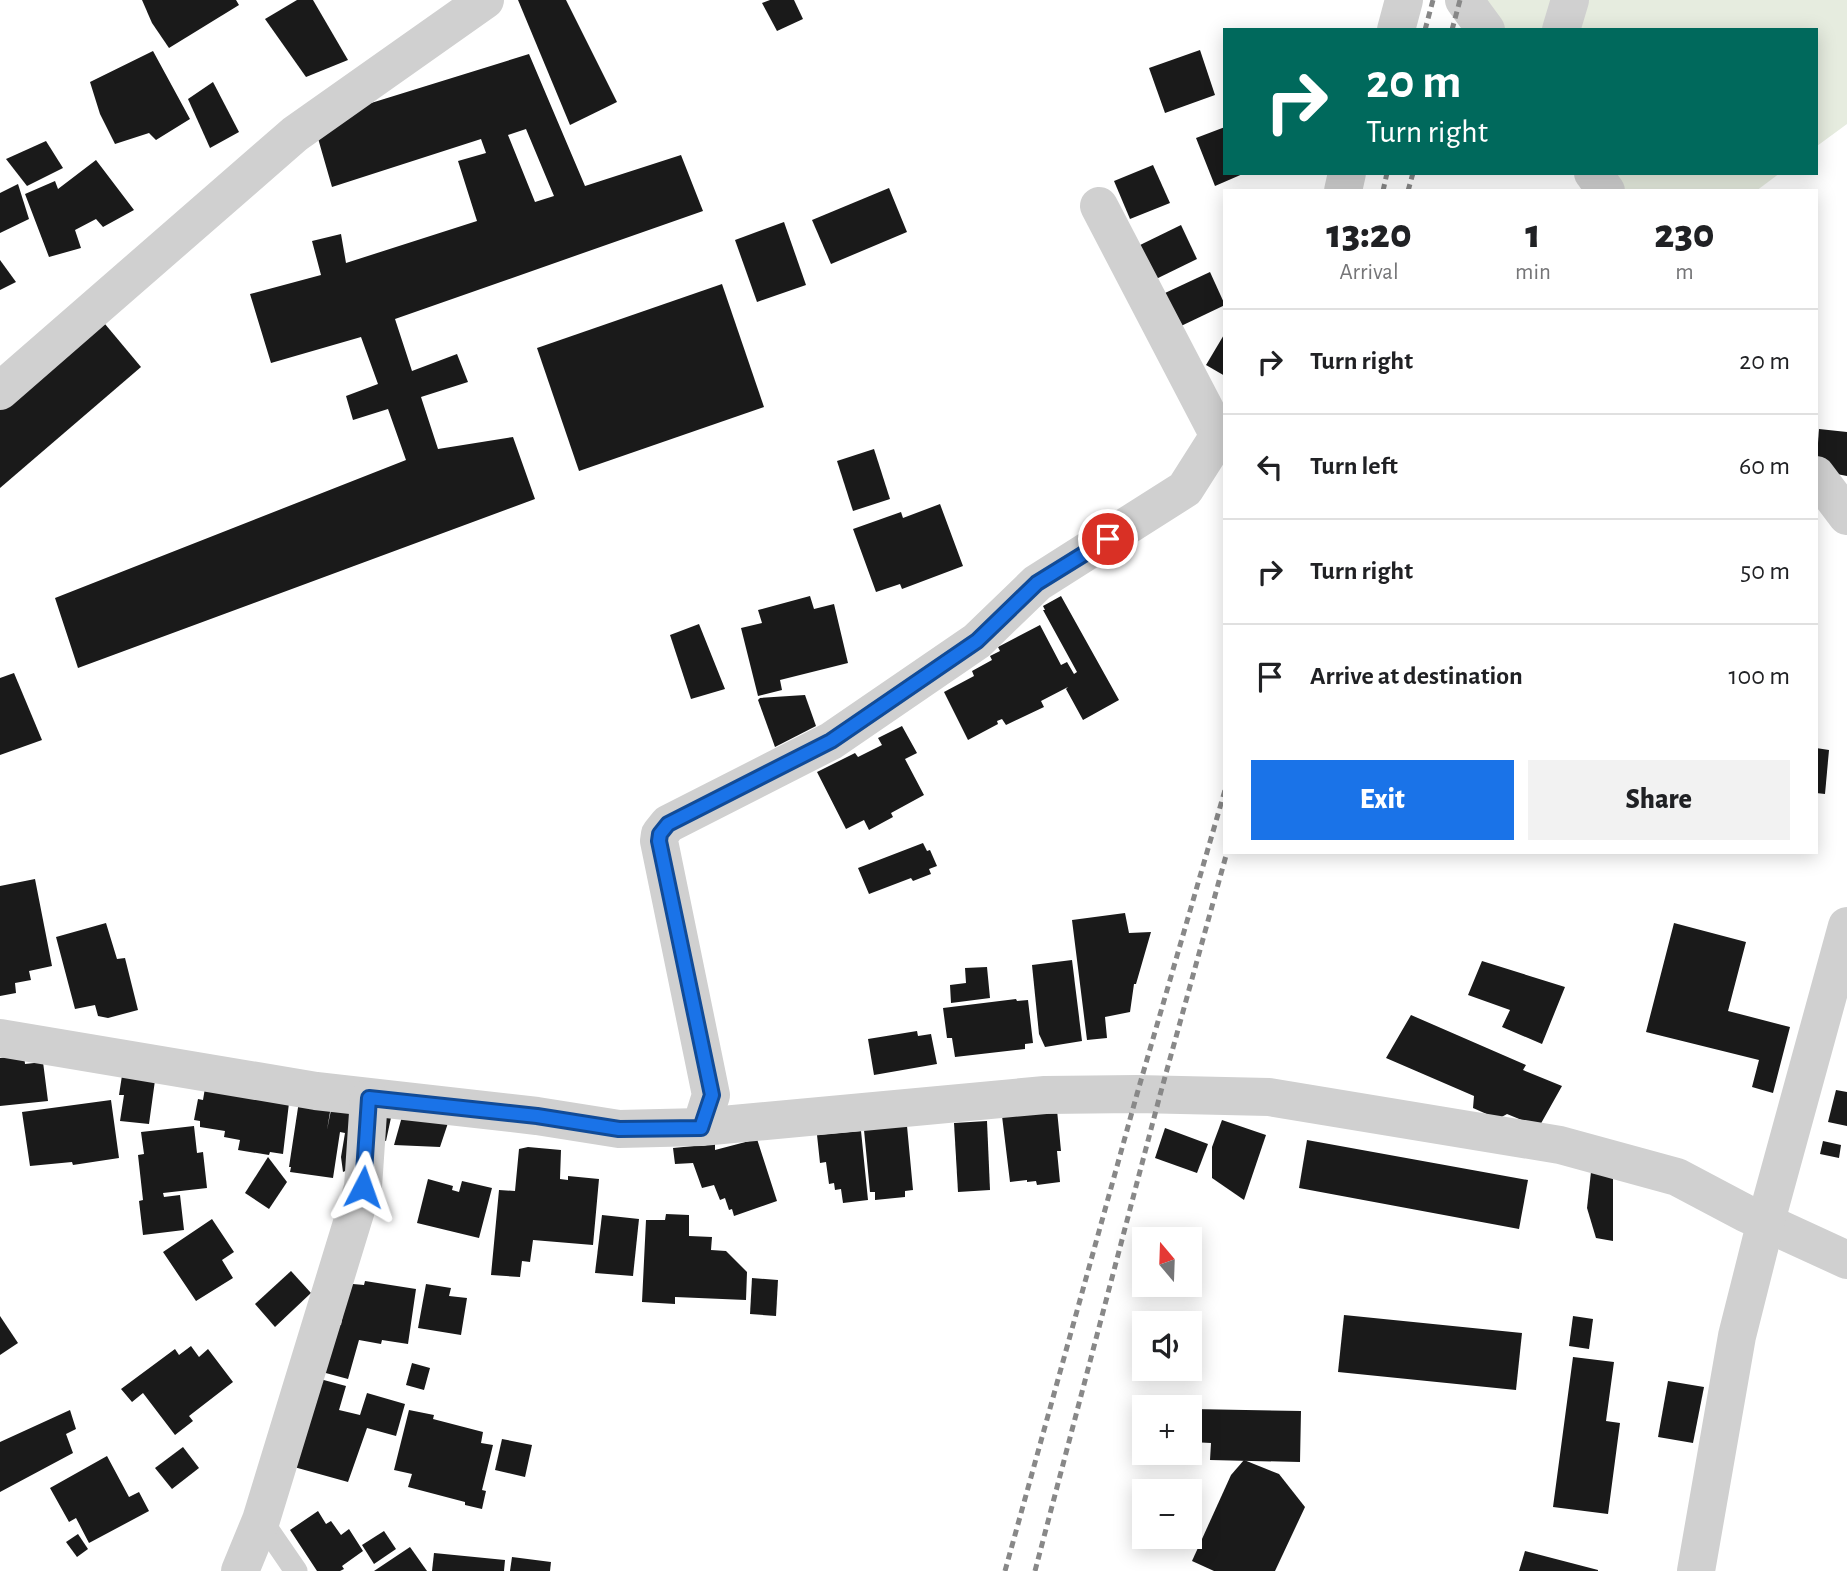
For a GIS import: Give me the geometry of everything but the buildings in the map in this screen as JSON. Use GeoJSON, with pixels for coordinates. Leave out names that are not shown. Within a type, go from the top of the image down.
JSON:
{"type":"FeatureCollection","features":[{"type":"Feature","properties":{"kind":"street"},"geometry":{"type":"LineString","coordinates":[[0,391],[295,134],[485,0]]}},
{"type":"Feature","properties":{"kind":"street"},"geometry":{"type":"LineString","coordinates":[[1397,28],[1404,0]]}},
{"type":"Feature","properties":{"kind":"street"},"geometry":{"type":"LineString","coordinates":[[1464,0],[1485,28]]}},
{"type":"Feature","properties":{"kind":"street"},"geometry":{"type":"LineString","coordinates":[[1561,28],[1570,0]]}},
{"type":"Feature","properties":{"kind":"street"},"geometry":{"type":"LineString","coordinates":[[701,1128],[712,1095],[659,841],[660,834],[668,824],[831,741],[977,641],[1037,583],[1185,489],[1222,431],[1100,206]]}},
{"type":"Feature","properties":{"kind":"street"},"geometry":{"type":"LineString","coordinates":[[1818,478],[1847,516]]}},
{"type":"Feature","properties":{"kind":"street"},"geometry":{"type":"LineString","coordinates":[[1696,1571],[1737,1336],[1847,926]]}},
{"type":"Feature","properties":{"kind":"street"},"geometry":{"type":"LineString","coordinates":[[0,1038],[369,1098],[537,1116],[619,1129],[701,1128],[1045,1095],[1269,1097],[1560,1145],[1677,1177],[1745,1213],[1847,1260]]}},
{"type":"Feature","properties":{"kind":"street"},"geometry":{"type":"LineString","coordinates":[[240,1571],[261,1520],[363,1187],[369,1098]]}},
{"type":"Feature","properties":{"kind":"lane"},"geometry":{"type":"LineString","coordinates":[[261,1520],[296,1571]]}},
{"type":"Feature","properties":{"kind":"shaded area"},"geometry":{"type":"Polygon","coordinates":[[[1476,0],[1847,0],[1847,124],[1818,145],[1818,28],[1496,28],[1476,0]]]}},
{"type":"Feature","properties":{"kind":"shaded area"},"geometry":{"type":"Polygon","coordinates":[[[1600,175],[1777,175],[1759,189],[1610,189],[1600,175]]]}},
{"type":"Feature","properties":{"kind":"railway"},"geometry":{"type":"LineString","coordinates":[[1426,28],[1433,0]]}},
{"type":"Feature","properties":{"kind":"railway"},"geometry":{"type":"LineString","coordinates":[[1453,28],[1460,0]]}},
{"type":"Feature","properties":{"kind":"railway"},"geometry":{"type":"LineString","coordinates":[[1383,189],[1387,175]]}},
{"type":"Feature","properties":{"kind":"railway"},"geometry":{"type":"LineString","coordinates":[[1409,189],[1412,175]]}},
{"type":"Feature","properties":{"kind":"railway"},"geometry":{"type":"LineString","coordinates":[[1005,1571],[1137,1094],[1223,797]]}},
{"type":"Feature","properties":{"kind":"railway"},"geometry":{"type":"LineString","coordinates":[[1035,1571],[1226,854]]}},
{"type":"Feature","properties":{"kind":"route"},"geometry":{"type":"LineString","coordinates":[[363,1187],[369,1098],[537,1116],[619,1129],[701,1128],[712,1095],[659,841],[660,834],[668,824],[831,741],[977,641],[1037,583],[1108,539]]}}]}
